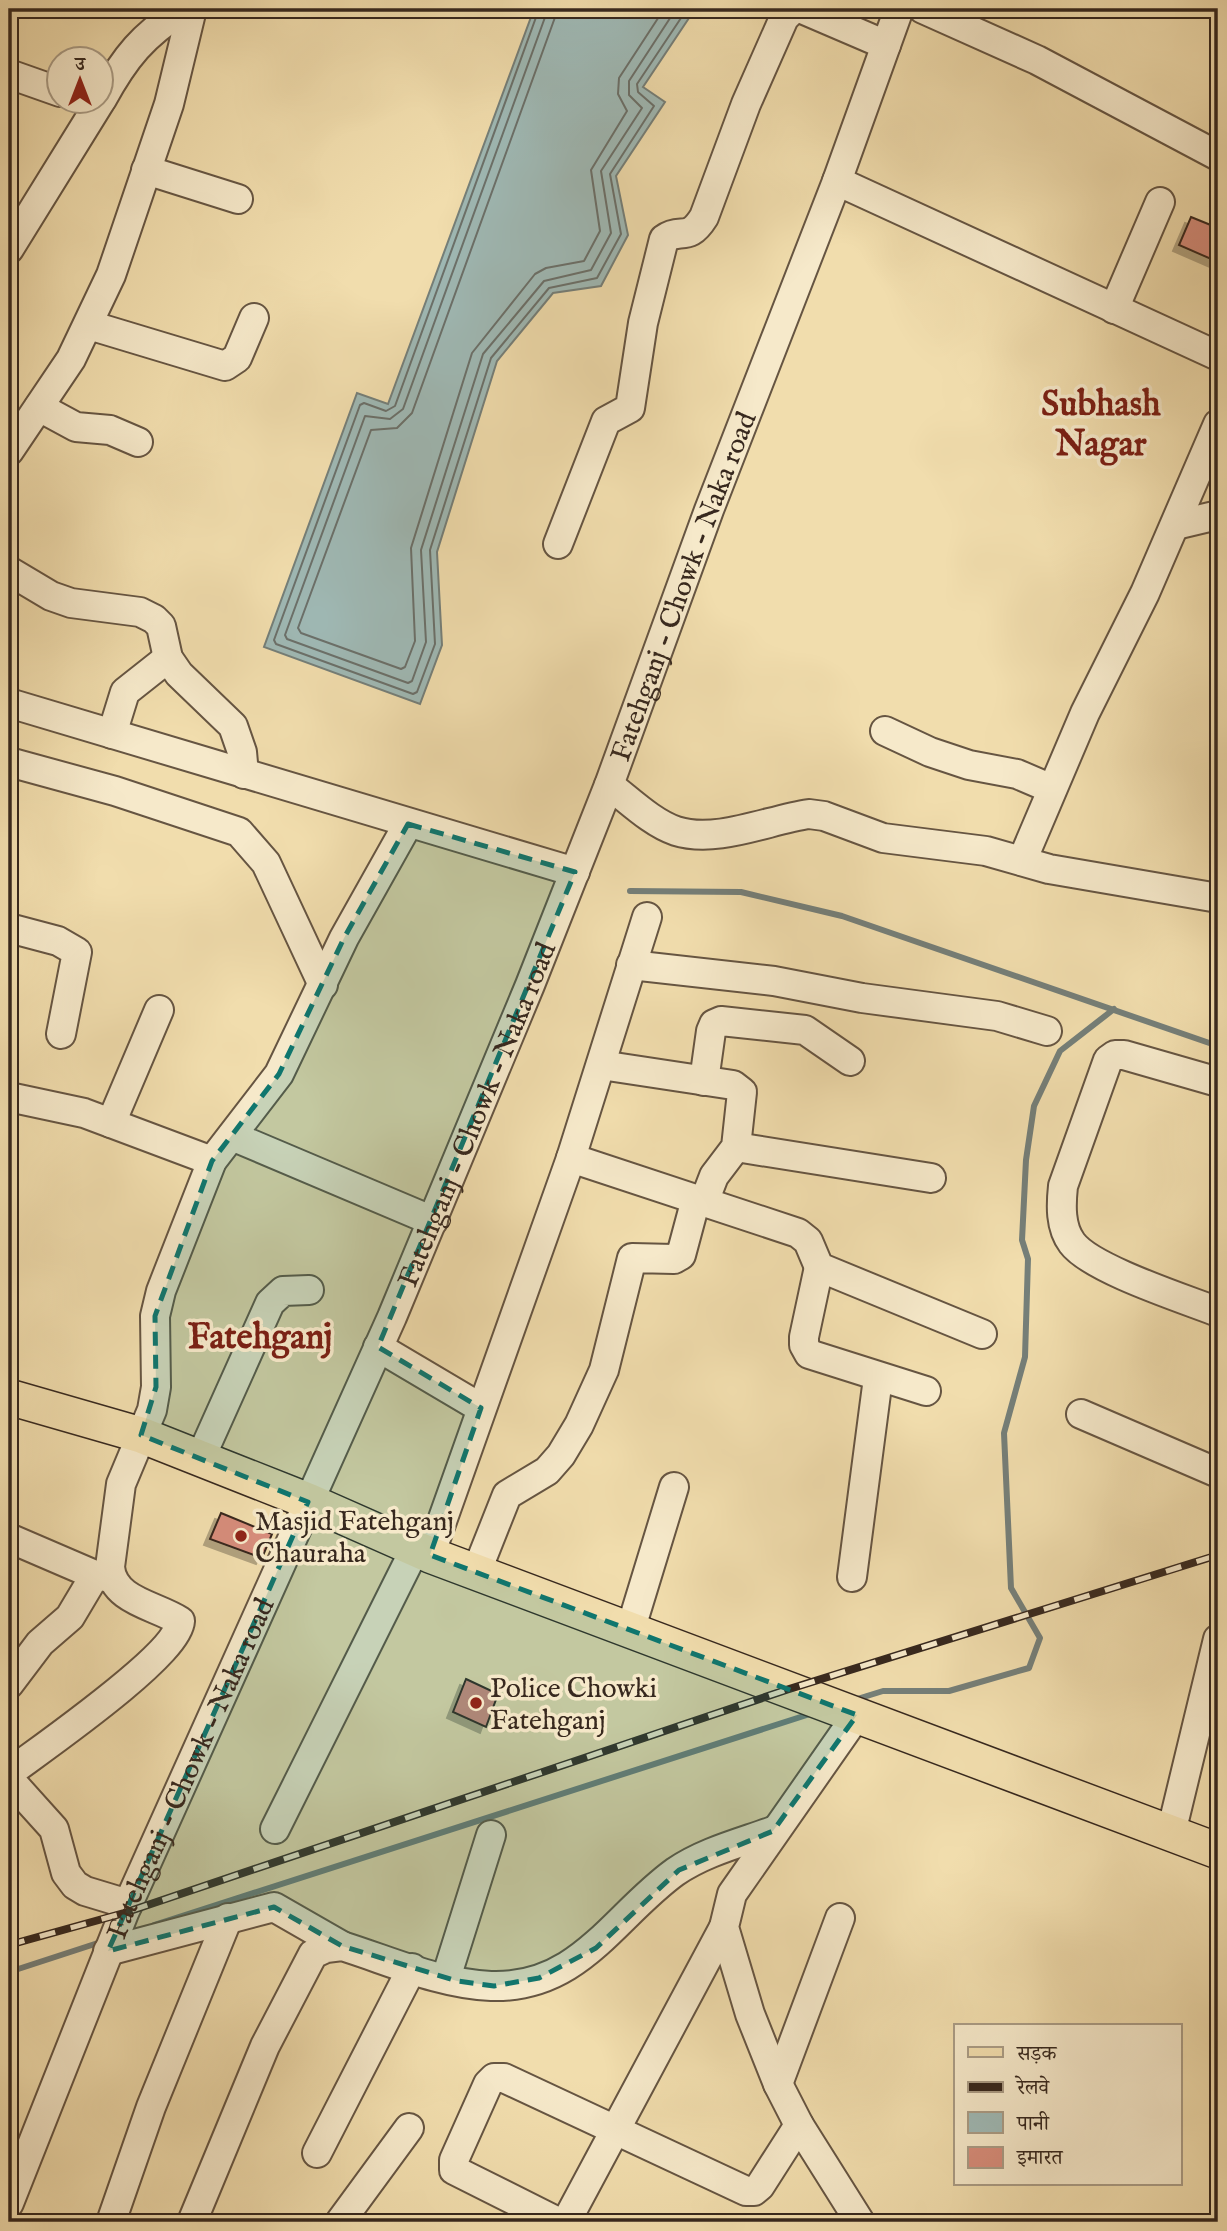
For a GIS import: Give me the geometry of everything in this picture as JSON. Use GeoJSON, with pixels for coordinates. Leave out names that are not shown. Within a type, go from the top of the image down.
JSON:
{"type":"FeatureCollection","features":[{"type":"Feature","properties":{"kind":"main road"},"geometry":{"type":"LineString","coordinates":[[9,1397],[141,1435],[476,1573],[1218,1851]]}},
{"type":"Feature","properties":{"kind":"street"},"geometry":{"type":"LineString","coordinates":[[9,451],[89,325],[111,275],[169,104],[192,9]]}},
{"type":"Feature","properties":{"kind":"street"},"geometry":{"type":"LineString","coordinates":[[558,544],[606,421],[630,408],[643,323],[664,239],[669,235],[688,234],[697,229],[704,217],[746,104],[784,18],[793,9]]}},
{"type":"Feature","properties":{"kind":"street"},"geometry":{"type":"LineString","coordinates":[[802,9],[886,45]]}},
{"type":"Feature","properties":{"kind":"street","name":"Fatehganj - Chowk - Naka road"},"geometry":{"type":"LineString","coordinates":[[9,2203],[19,2143],[108,1951],[378,1347],[433,1221],[575,872],[709,510],[837,181],[899,9]]}},
{"type":"Feature","properties":{"kind":"street"},"geometry":{"type":"LineString","coordinates":[[923,9],[1037,60],[1218,156]]}},
{"type":"Feature","properties":{"kind":"street"},"geometry":{"type":"LineString","coordinates":[[116,74],[134,47],[165,13]]}},
{"type":"Feature","properties":{"kind":"street"},"geometry":{"type":"LineString","coordinates":[[9,74],[46,87]]}},
{"type":"Feature","properties":{"kind":"street"},"geometry":{"type":"LineString","coordinates":[[9,249],[89,116]]}},
{"type":"Feature","properties":{"kind":"street"},"geometry":{"type":"LineString","coordinates":[[146,170],[238,199]]}},
{"type":"Feature","properties":{"kind":"street"},"geometry":{"type":"LineString","coordinates":[[837,181],[1218,356]]}},
{"type":"Feature","properties":{"kind":"street"},"geometry":{"type":"LineString","coordinates":[[1114,309],[1160,202]]}},
{"type":"Feature","properties":{"kind":"street"},"geometry":{"type":"LineString","coordinates":[[89,325],[225,366],[237,358],[254,318]]}},
{"type":"Feature","properties":{"kind":"street"},"geometry":{"type":"LineString","coordinates":[[38,407],[76,427],[110,430],[138,442]]}},
{"type":"Feature","properties":{"kind":"street"},"geometry":{"type":"LineString","coordinates":[[1022,861],[1105,669],[1176,525],[1218,424]]}},
{"type":"Feature","properties":{"kind":"street"},"geometry":{"type":"LineString","coordinates":[[1176,525],[1218,515]]}},
{"type":"Feature","properties":{"kind":"street"},"geometry":{"type":"LineString","coordinates":[[9,571],[51,596],[71,603],[140,612],[154,619],[161,626],[168,658],[197,694],[233,726],[242,752],[244,774]]}},
{"type":"Feature","properties":{"kind":"street"},"geometry":{"type":"LineString","coordinates":[[112,734],[125,692],[168,658]]}},
{"type":"Feature","properties":{"kind":"street"},"geometry":{"type":"LineString","coordinates":[[9,703],[575,872]]}},
{"type":"Feature","properties":{"kind":"street"},"geometry":{"type":"LineString","coordinates":[[885,732],[968,765],[1017,774],[1052,789]]}},
{"type":"Feature","properties":{"kind":"street"},"geometry":{"type":"LineString","coordinates":[[9,762],[115,791],[239,832],[266,863],[323,985]]}},
{"type":"Feature","properties":{"kind":"street"},"geometry":{"type":"LineString","coordinates":[[609,785],[662,825],[677,832],[714,834],[809,814],[824,816],[883,838],[944,844],[1049,869],[1218,898]]}},
{"type":"Feature","properties":{"kind":"street"},"geometry":{"type":"LineString","coordinates":[[9,1684],[40,1643],[70,1617],[103,1577],[121,1483],[152,1410],[156,1387],[155,1316],[161,1291],[212,1161],[279,1074],[344,938],[408,824]]}},
{"type":"Feature","properties":{"kind":"street"},"geometry":{"type":"LineString","coordinates":[[275,1829],[422,1552],[481,1409],[571,1158],[648,917]]}},
{"type":"Feature","properties":{"kind":"street"},"geometry":{"type":"LineString","coordinates":[[9,928],[58,942],[77,952],[61,1034]]}},
{"type":"Feature","properties":{"kind":"street"},"geometry":{"type":"LineString","coordinates":[[631,965],[774,981],[862,999],[986,1014],[1047,1031]]}},
{"type":"Feature","properties":{"kind":"street"},"geometry":{"type":"LineString","coordinates":[[111,1123],[159,1010]]}},
{"type":"Feature","properties":{"kind":"street"},"geometry":{"type":"LineString","coordinates":[[704,1081],[711,1031],[715,1024],[721,1021],[804,1030],[850,1061]]}},
{"type":"Feature","properties":{"kind":"street"},"geometry":{"type":"LineString","coordinates":[[1218,1082],[1124,1055],[1115,1055],[1108,1060],[1063,1186],[1061,1203],[1067,1233],[1082,1254],[1218,1312]]}},
{"type":"Feature","properties":{"kind":"street"},"geometry":{"type":"LineString","coordinates":[[476,1573],[507,1495],[547,1471],[561,1455],[596,1391],[607,1360],[632,1258],[674,1259],[681,1255],[700,1201],[714,1176],[736,1147],[742,1092],[733,1085],[601,1066]]}},
{"type":"Feature","properties":{"kind":"street"},"geometry":{"type":"LineString","coordinates":[[9,1097],[74,1110],[212,1161]]}},
{"type":"Feature","properties":{"kind":"street"},"geometry":{"type":"LineString","coordinates":[[232,1136],[433,1221]]}},
{"type":"Feature","properties":{"kind":"street"},"geometry":{"type":"LineString","coordinates":[[736,1147],[931,1178]]}},
{"type":"Feature","properties":{"kind":"street"},"geometry":{"type":"LineString","coordinates":[[571,1158],[799,1233],[808,1241],[819,1268],[804,1345],[809,1354],[819,1360],[926,1391]]}},
{"type":"Feature","properties":{"kind":"street"},"geometry":{"type":"LineString","coordinates":[[819,1268],[982,1334]]}},
{"type":"Feature","properties":{"kind":"street"},"geometry":{"type":"LineString","coordinates":[[200,1459],[270,1303],[284,1291],[309,1290]]}},
{"type":"Feature","properties":{"kind":"street"},"geometry":{"type":"LineString","coordinates":[[378,1347],[481,1409]]}},
{"type":"Feature","properties":{"kind":"street"},"geometry":{"type":"LineString","coordinates":[[852,1577],[878,1378]]}},
{"type":"Feature","properties":{"kind":"street"},"geometry":{"type":"LineString","coordinates":[[1081,1414],[1218,1473]]}},
{"type":"Feature","properties":{"kind":"street"},"geometry":{"type":"LineString","coordinates":[[630,1631],[674,1487]]}},
{"type":"Feature","properties":{"kind":"street"},"geometry":{"type":"LineString","coordinates":[[9,1538],[103,1577],[144,1605],[180,1621],[177,1633],[148,1664],[9,1773]]}},
{"type":"Feature","properties":{"kind":"street"},"geometry":{"type":"LineString","coordinates":[[1171,1833],[1218,1639]]}},
{"type":"Feature","properties":{"kind":"street"},"geometry":{"type":"LineString","coordinates":[[566,2222],[613,2129],[724,1927],[732,1894],[773,1831],[840,1709]]}},
{"type":"Feature","properties":{"kind":"street"},"geometry":{"type":"LineString","coordinates":[[9,1779],[54,1829],[66,1873],[75,1885],[123,1914]]}},
{"type":"Feature","properties":{"kind":"street"},"geometry":{"type":"LineString","coordinates":[[108,1951],[274,1907],[342,1946],[412,1968],[472,1984],[519,1984],[570,1966],[596,1948],[654,1888],[679,1870],[710,1854],[773,1831]]}},
{"type":"Feature","properties":{"kind":"street"},"geometry":{"type":"LineString","coordinates":[[446,1978],[491,1835]]}},
{"type":"Feature","properties":{"kind":"street"},"geometry":{"type":"LineString","coordinates":[[111,2222],[151,2107],[229,1918]]}},
{"type":"Feature","properties":{"kind":"street"},"geometry":{"type":"LineString","coordinates":[[778,2084],[840,1918]]}},
{"type":"Feature","properties":{"kind":"street"},"geometry":{"type":"LineString","coordinates":[[724,1927],[750,2014],[778,2084],[799,2125],[860,2222]]}},
{"type":"Feature","properties":{"kind":"street"},"geometry":{"type":"LineString","coordinates":[[192,2222],[265,2046],[302,1971],[313,1954],[326,1948],[342,1946]]}},
{"type":"Feature","properties":{"kind":"street"},"geometry":{"type":"LineString","coordinates":[[317,2152],[412,1968]]}},
{"type":"Feature","properties":{"kind":"street"},"geometry":{"type":"LineString","coordinates":[[558,2222],[454,2170],[454,2160],[488,2084],[494,2078],[503,2078],[746,2191],[754,2191],[799,2125]]}},
{"type":"Feature","properties":{"kind":"street"},"geometry":{"type":"LineString","coordinates":[[340,2222],[409,2129]]}},
{"type":"Feature","properties":{"kind":"highlighted area"},"geometry":{"type":"Polygon","coordinates":[[[408,824],[575,872],[378,1347],[481,1408],[430,1555],[857,1715],[773,1831],[679,1870],[596,1948],[539,1978],[494,1986],[457,1981],[342,1946],[274,1907],[108,1951],[308,1502],[141,1435],[156,1387],[155,1316],[212,1161],[279,1074],[344,938],[408,824]]]}},
{"type":"Feature","properties":{"kind":"water"},"geometry":{"type":"Polygon","coordinates":[[[534,9],[695,9],[643,87],[665,102],[616,176],[628,235],[601,286],[553,293],[497,361],[437,552],[442,645],[420,704],[264,647],[357,393],[388,404],[534,9]]]}},
{"type":"Feature","properties":{"kind":"building"},"geometry":{"type":"Polygon","coordinates":[[[1191,217],[1218,228],[1218,262],[1179,245],[1191,217]]]}},
{"type":"Feature","properties":{"kind":"building","name":"Masjid Fatehganj Chauraha"},"geometry":{"type":"Polygon","coordinates":[[[221,1513],[272,1534],[262,1558],[210,1539],[221,1513]]]}},
{"type":"Feature","properties":{"kind":"building","name":"Police Chowki Fatehganj"},"geometry":{"type":"Polygon","coordinates":[[[466,1679],[498,1694],[486,1727],[453,1712],[466,1679]]]}},
{"type":"Feature","properties":{"kind":"waterway"},"geometry":{"type":"LineString","coordinates":[[630,891],[741,892],[842,916],[1218,1046]]}},
{"type":"Feature","properties":{"kind":"waterway"},"geometry":{"type":"LineString","coordinates":[[854,1700],[883,1691],[949,1691],[1029,1668],[1040,1638],[1011,1588],[1004,1433],[1025,1357],[1028,1259],[1022,1240],[1026,1160],[1034,1106],[1060,1051],[1114,1009]]}},
{"type":"Feature","properties":{"kind":"waterway"},"geometry":{"type":"LineString","coordinates":[[154,1925],[813,1713]]}},
{"type":"Feature","properties":{"kind":"waterway"},"geometry":{"type":"LineString","coordinates":[[9,1972],[104,1941]]}},
{"type":"Feature","properties":{"kind":"railway"},"geometry":{"type":"LineString","coordinates":[[9,1945],[124,1913],[786,1690],[1218,1555]]}},
{"type":"Feature","properties":{"kind":"place","name":"Masjid Fatehganj Chauraha"},"geometry":{"type":"Point","coordinates":[241,1536]}},
{"type":"Feature","properties":{"kind":"place","name":"Police Chowki Fatehganj"},"geometry":{"type":"Point","coordinates":[476,1703]}},
{"type":"Feature","properties":{"kind":"district","name":"Subhash Nagar"},"geometry":{"type":"Point","coordinates":[1101,423]}},
{"type":"Feature","properties":{"kind":"district","name":"Fatehganj"},"geometry":{"type":"Point","coordinates":[260,1336]}}]}
